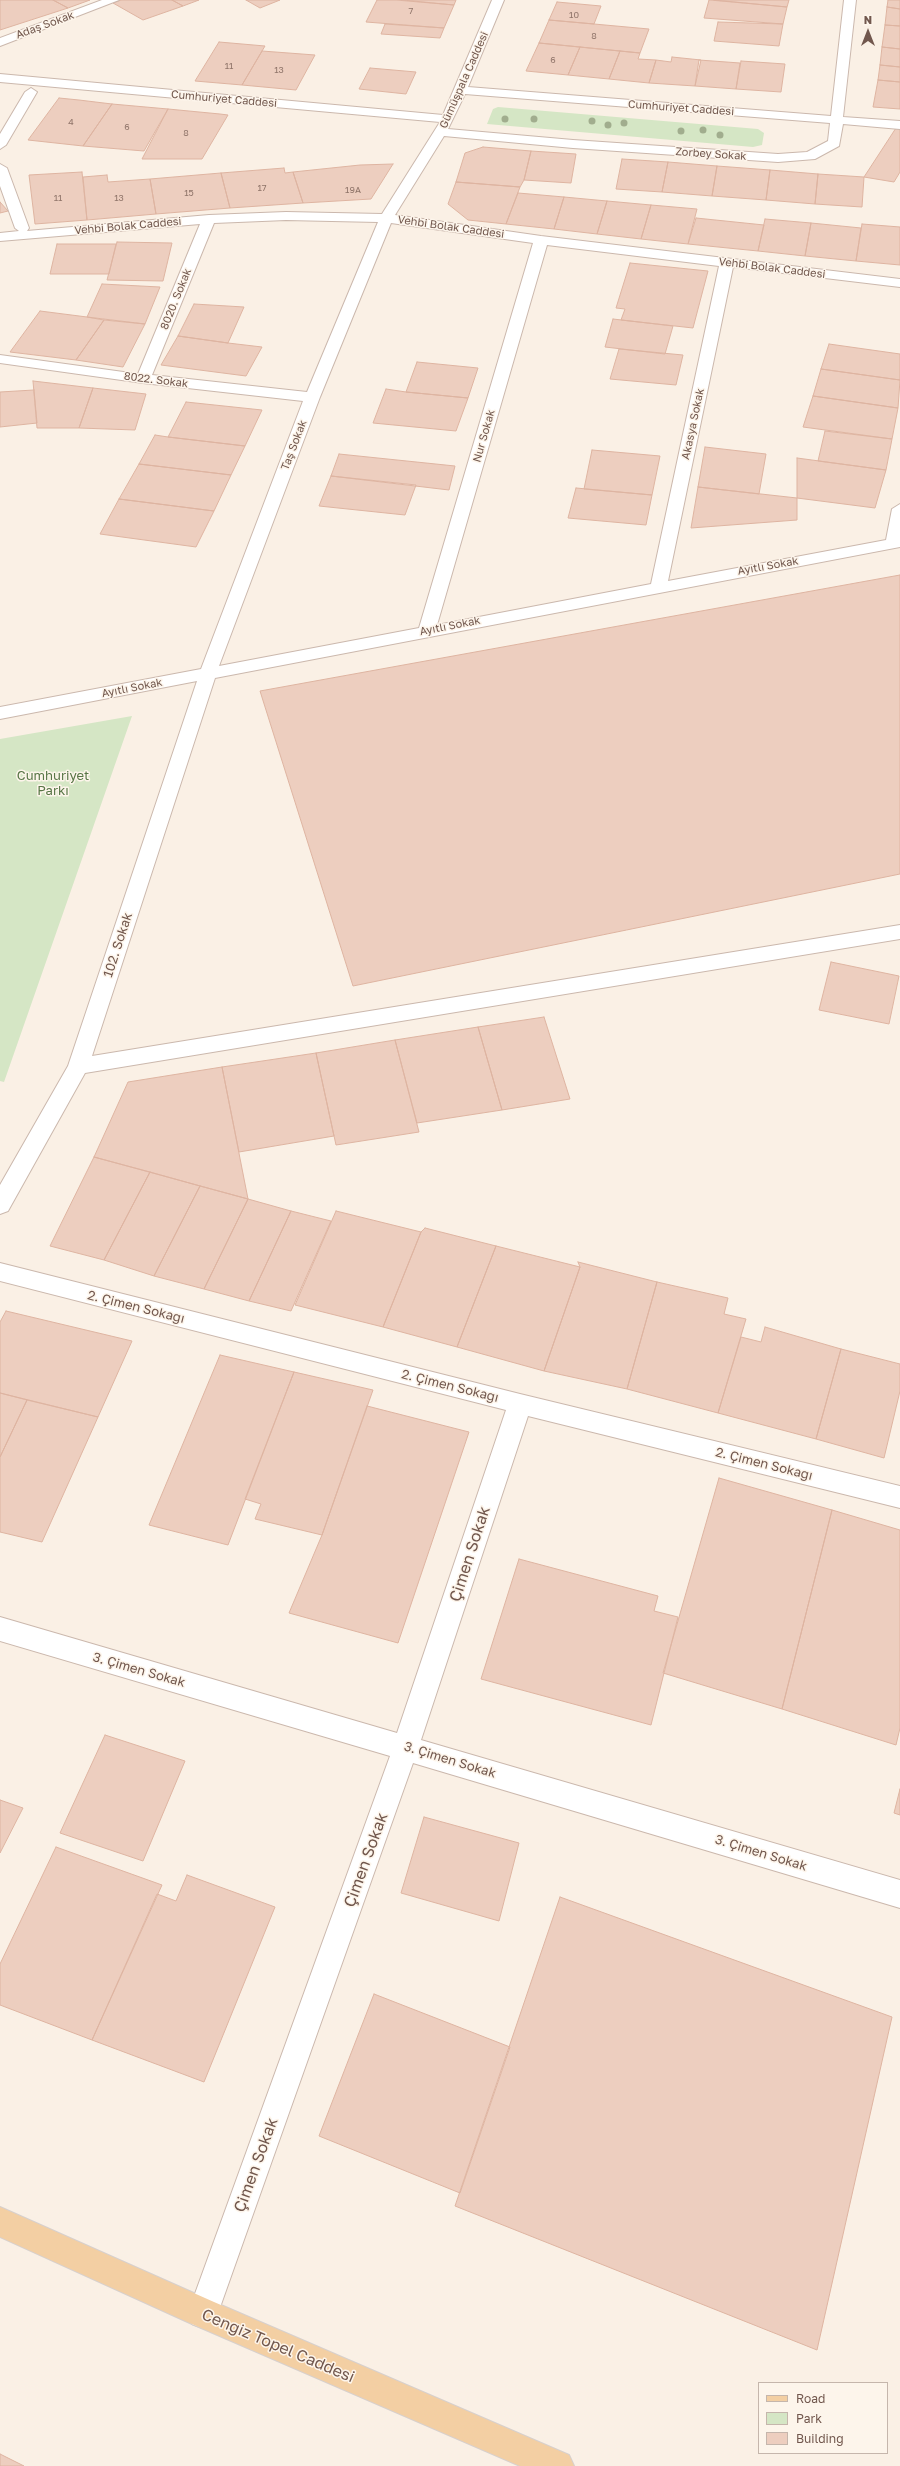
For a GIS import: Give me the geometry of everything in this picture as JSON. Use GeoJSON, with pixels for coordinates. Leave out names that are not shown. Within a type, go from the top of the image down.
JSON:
{"type":"FeatureCollection","features":[{"type":"Feature","properties":{"kind":"main road","name":"Cengiz Topel Caddesi"},"geometry":{"type":"LineString","coordinates":[[0,2222],[203,2314],[558,2466]]}},
{"type":"Feature","properties":{"kind":"street","name":"Adaş Sokak"},"geometry":{"type":"LineString","coordinates":[[0,42],[113,0]]}},
{"type":"Feature","properties":{"kind":"street","name":"Gümüşpala Caddesi"},"geometry":{"type":"LineString","coordinates":[[386,218],[441,132],[462,90],[498,0]]}},
{"type":"Feature","properties":{"kind":"street","name":"Zorbey Sokak"},"geometry":{"type":"LineString","coordinates":[[441,132],[573,144],[778,158],[810,156],[834,143],[850,0]]}},
{"type":"Feature","properties":{"kind":"street","name":"Cumhuriyet Caddesi"},"geometry":{"type":"LineString","coordinates":[[0,78],[448,118]]}},
{"type":"Feature","properties":{"kind":"street","name":"Cumhuriyet Caddesi"},"geometry":{"type":"LineString","coordinates":[[462,90],[900,125]]}},
{"type":"Feature","properties":{"kind":"street"},"geometry":{"type":"LineString","coordinates":[[0,145],[31,92]]}},
{"type":"Feature","properties":{"kind":"street"},"geometry":{"type":"LineString","coordinates":[[0,168],[22,228]]}},
{"type":"Feature","properties":{"kind":"street","name":"Vehbi Bolak Caddesi"},"geometry":{"type":"LineString","coordinates":[[0,237],[209,219],[286,216],[386,218],[542,240],[900,283]]}},
{"type":"Feature","properties":{"kind":"street","name":"Taş Sokak"},"geometry":{"type":"LineString","coordinates":[[208,674],[312,397],[386,218]]}},
{"type":"Feature","properties":{"kind":"street","name":"8020. Sokak"},"geometry":{"type":"LineString","coordinates":[[143,378],[209,219]]}},
{"type":"Feature","properties":{"kind":"street","name":"Nur Sokak"},"geometry":{"type":"LineString","coordinates":[[427,631],[542,240]]}},
{"type":"Feature","properties":{"kind":"street","name":"Akasya Sokak"},"geometry":{"type":"LineString","coordinates":[[659,586],[728,263]]}},
{"type":"Feature","properties":{"kind":"street","name":"8022. Sokak"},"geometry":{"type":"LineString","coordinates":[[0,360],[312,397]]}},
{"type":"Feature","properties":{"kind":"street"},"geometry":{"type":"LineString","coordinates":[[897,542],[900,509]]}},
{"type":"Feature","properties":{"kind":"street","name":"Ayıtlı Sokak"},"geometry":{"type":"LineString","coordinates":[[0,713],[659,586],[897,542]]}},
{"type":"Feature","properties":{"kind":"street","name":"102. Sokak"},"geometry":{"type":"LineString","coordinates":[[0,1205],[78,1066],[208,674]]}},
{"type":"Feature","properties":{"kind":"street"},"geometry":{"type":"LineString","coordinates":[[78,1066],[900,932]]}},
{"type":"Feature","properties":{"kind":"street","name":"2. Çimen Sokağı"},"geometry":{"type":"LineString","coordinates":[[0,1272],[520,1404],[900,1497]]}},
{"type":"Feature","properties":{"kind":"street","name":"Çimen Sokak"},"geometry":{"type":"LineString","coordinates":[[203,2314],[406,1747],[520,1404]]}},
{"type":"Feature","properties":{"kind":"street","name":"3. Çimen Sokak"},"geometry":{"type":"LineString","coordinates":[[0,1629],[406,1747],[900,1894]]}},
{"type":"Feature","properties":{"kind":"green space"},"geometry":{"type":"Polygon","coordinates":[[[498,107],[758,129],[764,133],[762,145],[753,147],[487,124],[493,109],[498,107]]]}},
{"type":"Feature","properties":{"kind":"green space","name":"Cumhuriyet Parkı"},"geometry":{"type":"Polygon","coordinates":[[[132,716],[4,1082],[0,1081],[0,739],[132,716]]]}},
{"type":"Feature","properties":{"kind":"building"},"geometry":{"type":"Polygon","coordinates":[[[0,0],[53,0],[68,8],[0,30],[0,0]]]}},
{"type":"Feature","properties":{"kind":"building"},"geometry":{"type":"Polygon","coordinates":[[[53,0],[90,0],[68,8],[53,0]]]}},
{"type":"Feature","properties":{"kind":"building"},"geometry":{"type":"Polygon","coordinates":[[[121,0],[172,0],[183,6],[143,20],[113,3],[121,0]]]}},
{"type":"Feature","properties":{"kind":"building"},"geometry":{"type":"Polygon","coordinates":[[[172,0],[199,0],[183,6],[172,0]]]}},
{"type":"Feature","properties":{"kind":"building"},"geometry":{"type":"Polygon","coordinates":[[[246,0],[280,0],[260,8],[246,0]]]}},
{"type":"Feature","properties":{"kind":"building"},"geometry":{"type":"Polygon","coordinates":[[[377,0],[396,0],[454,5],[444,28],[366,22],[377,0]]]}},
{"type":"Feature","properties":{"kind":"building"},"geometry":{"type":"Polygon","coordinates":[[[403,0],[456,0],[454,5],[403,0]]]}},
{"type":"Feature","properties":{"kind":"building"},"geometry":{"type":"Polygon","coordinates":[[[709,0],[787,7],[783,24],[704,18],[709,0]]]}},
{"type":"Feature","properties":{"kind":"building"},"geometry":{"type":"Polygon","coordinates":[[[714,0],[789,0],[787,7],[714,0]]]}},
{"type":"Feature","properties":{"kind":"building"},"geometry":{"type":"Polygon","coordinates":[[[888,0],[900,0],[900,9],[887,7],[888,0]]]}},
{"type":"Feature","properties":{"kind":"building"},"geometry":{"type":"Polygon","coordinates":[[[557,2],[601,6],[594,24],[549,20],[557,2]]]}},
{"type":"Feature","properties":{"kind":"building"},"geometry":{"type":"Polygon","coordinates":[[[887,7],[900,9],[900,26],[885,25],[887,7]]]}},
{"type":"Feature","properties":{"kind":"building"},"geometry":{"type":"Polygon","coordinates":[[[549,20],[649,29],[640,53],[539,43],[549,20]]]}},
{"type":"Feature","properties":{"kind":"building"},"geometry":{"type":"Polygon","coordinates":[[[718,22],[783,24],[779,46],[714,41],[718,22]]]}},
{"type":"Feature","properties":{"kind":"building"},"geometry":{"type":"Polygon","coordinates":[[[385,24],[444,28],[440,38],[381,34],[385,24]]]}},
{"type":"Feature","properties":{"kind":"building"},"geometry":{"type":"Polygon","coordinates":[[[885,25],[900,26],[900,49],[882,47],[885,25]]]}},
{"type":"Feature","properties":{"kind":"building"},"geometry":{"type":"Polygon","coordinates":[[[219,42],[265,46],[242,85],[195,81],[219,42]]]}},
{"type":"Feature","properties":{"kind":"building"},"geometry":{"type":"Polygon","coordinates":[[[539,43],[580,47],[568,75],[526,71],[539,43]]]}},
{"type":"Feature","properties":{"kind":"building"},"geometry":{"type":"Polygon","coordinates":[[[580,47],[620,51],[609,79],[568,75],[580,47]]]}},
{"type":"Feature","properties":{"kind":"building"},"geometry":{"type":"Polygon","coordinates":[[[882,47],[900,49],[900,67],[880,65],[882,47]]]}},
{"type":"Feature","properties":{"kind":"building"},"geometry":{"type":"Polygon","coordinates":[[[262,51],[315,55],[296,90],[242,85],[262,51]]]}},
{"type":"Feature","properties":{"kind":"building"},"geometry":{"type":"Polygon","coordinates":[[[620,51],[640,53],[638,59],[656,60],[649,83],[609,79],[620,51]]]}},
{"type":"Feature","properties":{"kind":"building"},"geometry":{"type":"Polygon","coordinates":[[[672,57],[701,60],[695,86],[649,83],[656,60],[671,62],[672,57]]]}},
{"type":"Feature","properties":{"kind":"building"},"geometry":{"type":"Polygon","coordinates":[[[699,60],[740,63],[736,89],[695,86],[699,60]]]}},
{"type":"Feature","properties":{"kind":"building"},"geometry":{"type":"Polygon","coordinates":[[[741,61],[785,64],[781,92],[736,89],[741,61]]]}},
{"type":"Feature","properties":{"kind":"building"},"geometry":{"type":"Polygon","coordinates":[[[880,65],[900,67],[900,82],[878,80],[880,65]]]}},
{"type":"Feature","properties":{"kind":"building"},"geometry":{"type":"Polygon","coordinates":[[[370,68],[416,72],[406,94],[359,89],[370,68]]]}},
{"type":"Feature","properties":{"kind":"building"},"geometry":{"type":"Polygon","coordinates":[[[878,80],[900,82],[900,109],[873,107],[878,80]]]}},
{"type":"Feature","properties":{"kind":"building"},"geometry":{"type":"Polygon","coordinates":[[[59,98],[112,104],[83,146],[28,140],[59,98]]]}},
{"type":"Feature","properties":{"kind":"building"},"geometry":{"type":"Polygon","coordinates":[[[112,104],[168,109],[144,151],[83,146],[112,104]]]}},
{"type":"Feature","properties":{"kind":"building"},"geometry":{"type":"Polygon","coordinates":[[[168,109],[228,115],[202,159],[142,159],[168,109]]]}},
{"type":"Feature","properties":{"kind":"building"},"geometry":{"type":"Polygon","coordinates":[[[896,128],[900,129],[900,172],[894,182],[864,177],[896,128]]]}},
{"type":"Feature","properties":{"kind":"building"},"geometry":{"type":"Polygon","coordinates":[[[483,147],[531,151],[524,180],[520,187],[456,182],[465,153],[483,147]]]}},
{"type":"Feature","properties":{"kind":"building"},"geometry":{"type":"Polygon","coordinates":[[[531,151],[576,154],[571,183],[524,180],[531,151]]]}},
{"type":"Feature","properties":{"kind":"building"},"geometry":{"type":"Polygon","coordinates":[[[622,159],[668,162],[662,192],[616,189],[622,159]]]}},
{"type":"Feature","properties":{"kind":"building"},"geometry":{"type":"Polygon","coordinates":[[[668,162],[717,166],[712,196],[662,192],[668,162]]]}},
{"type":"Feature","properties":{"kind":"building"},"geometry":{"type":"Polygon","coordinates":[[[393,164],[371,199],[303,203],[293,172],[360,165],[393,164]]]}},
{"type":"Feature","properties":{"kind":"building"},"geometry":{"type":"Polygon","coordinates":[[[717,166],[770,170],[766,200],[712,196],[717,166]]]}},
{"type":"Feature","properties":{"kind":"building"},"geometry":{"type":"Polygon","coordinates":[[[284,168],[285,173],[293,172],[303,203],[230,208],[221,173],[284,168]]]}},
{"type":"Feature","properties":{"kind":"building"},"geometry":{"type":"Polygon","coordinates":[[[770,170],[818,174],[815,204],[766,200],[770,170]]]}},
{"type":"Feature","properties":{"kind":"building"},"geometry":{"type":"Polygon","coordinates":[[[82,172],[87,220],[35,224],[29,175],[82,172]]]}},
{"type":"Feature","properties":{"kind":"building"},"geometry":{"type":"Polygon","coordinates":[[[221,173],[230,208],[156,214],[150,179],[221,173]]]}},
{"type":"Feature","properties":{"kind":"building"},"geometry":{"type":"Polygon","coordinates":[[[818,174],[864,177],[862,207],[815,204],[818,174]]]}},
{"type":"Feature","properties":{"kind":"building"},"geometry":{"type":"Polygon","coordinates":[[[107,175],[108,182],[150,179],[156,214],[87,220],[83,177],[107,175]]]}},
{"type":"Feature","properties":{"kind":"building"},"geometry":{"type":"Polygon","coordinates":[[[456,182],[520,187],[506,224],[468,220],[448,204],[456,182]]]}},
{"type":"Feature","properties":{"kind":"building"},"geometry":{"type":"Polygon","coordinates":[[[518,193],[564,197],[554,229],[506,224],[518,193]]]}},
{"type":"Feature","properties":{"kind":"building"},"geometry":{"type":"Polygon","coordinates":[[[564,197],[607,201],[597,234],[554,229],[564,197]]]}},
{"type":"Feature","properties":{"kind":"building"},"geometry":{"type":"Polygon","coordinates":[[[607,201],[651,205],[641,239],[597,234],[607,201]]]}},
{"type":"Feature","properties":{"kind":"building"},"geometry":{"type":"Polygon","coordinates":[[[0,202],[8,211],[0,213],[0,202]]]}},
{"type":"Feature","properties":{"kind":"building"},"geometry":{"type":"Polygon","coordinates":[[[651,205],[697,209],[688,244],[641,239],[651,205]]]}},
{"type":"Feature","properties":{"kind":"building"},"geometry":{"type":"Polygon","coordinates":[[[696,218],[764,225],[758,251],[688,244],[696,218]]]}},
{"type":"Feature","properties":{"kind":"building"},"geometry":{"type":"Polygon","coordinates":[[[765,219],[811,223],[805,256],[758,251],[765,219]]]}},
{"type":"Feature","properties":{"kind":"building"},"geometry":{"type":"Polygon","coordinates":[[[811,223],[861,228],[856,261],[805,256],[811,223]]]}},
{"type":"Feature","properties":{"kind":"building"},"geometry":{"type":"Polygon","coordinates":[[[862,224],[900,227],[900,265],[856,261],[862,224]]]}},
{"type":"Feature","properties":{"kind":"building"},"geometry":{"type":"Polygon","coordinates":[[[117,242],[172,243],[163,281],[107,280],[117,242]]]}},
{"type":"Feature","properties":{"kind":"building"},"geometry":{"type":"Polygon","coordinates":[[[57,244],[116,244],[109,274],[50,274],[57,244]]]}},
{"type":"Feature","properties":{"kind":"building"},"geometry":{"type":"Polygon","coordinates":[[[630,263],[708,271],[693,328],[621,320],[625,309],[616,308],[630,263]]]}},
{"type":"Feature","properties":{"kind":"building"},"geometry":{"type":"Polygon","coordinates":[[[102,284],[160,287],[145,324],[87,317],[102,284]]]}},
{"type":"Feature","properties":{"kind":"building"},"geometry":{"type":"Polygon","coordinates":[[[194,304],[244,307],[228,343],[178,336],[194,304]]]}},
{"type":"Feature","properties":{"kind":"building"},"geometry":{"type":"Polygon","coordinates":[[[40,311],[104,320],[76,360],[10,352],[40,311]]]}},
{"type":"Feature","properties":{"kind":"building"},"geometry":{"type":"Polygon","coordinates":[[[613,319],[673,326],[665,354],[605,347],[613,319]]]}},
{"type":"Feature","properties":{"kind":"building"},"geometry":{"type":"Polygon","coordinates":[[[104,320],[145,324],[123,367],[76,360],[104,320]]]}},
{"type":"Feature","properties":{"kind":"building"},"geometry":{"type":"Polygon","coordinates":[[[178,336],[262,347],[246,376],[161,365],[178,336]]]}},
{"type":"Feature","properties":{"kind":"building"},"geometry":{"type":"Polygon","coordinates":[[[829,344],[900,354],[900,380],[821,369],[829,344]]]}},
{"type":"Feature","properties":{"kind":"building"},"geometry":{"type":"Polygon","coordinates":[[[619,349],[683,355],[676,385],[610,379],[619,349]]]}},
{"type":"Feature","properties":{"kind":"building"},"geometry":{"type":"Polygon","coordinates":[[[417,362],[478,368],[468,398],[406,392],[417,362]]]}},
{"type":"Feature","properties":{"kind":"building"},"geometry":{"type":"Polygon","coordinates":[[[821,369],[900,380],[898,408],[813,396],[821,369]]]}},
{"type":"Feature","properties":{"kind":"building"},"geometry":{"type":"Polygon","coordinates":[[[33,381],[93,388],[79,428],[37,428],[33,381]]]}},
{"type":"Feature","properties":{"kind":"building"},"geometry":{"type":"Polygon","coordinates":[[[93,388],[146,394],[135,430],[79,428],[93,388]]]}},
{"type":"Feature","properties":{"kind":"building"},"geometry":{"type":"Polygon","coordinates":[[[386,389],[468,398],[456,431],[373,423],[386,389]]]}},
{"type":"Feature","properties":{"kind":"building"},"geometry":{"type":"Polygon","coordinates":[[[34,390],[37,423],[0,427],[0,392],[34,390]]]}},
{"type":"Feature","properties":{"kind":"building"},"geometry":{"type":"Polygon","coordinates":[[[813,396],[898,408],[892,439],[803,427],[813,396]]]}},
{"type":"Feature","properties":{"kind":"building"},"geometry":{"type":"Polygon","coordinates":[[[186,402],[262,410],[245,446],[168,437],[186,402]]]}},
{"type":"Feature","properties":{"kind":"building"},"geometry":{"type":"Polygon","coordinates":[[[825,431],[892,439],[886,470],[818,461],[825,431]]]}},
{"type":"Feature","properties":{"kind":"building"},"geometry":{"type":"Polygon","coordinates":[[[155,435],[245,446],[231,475],[139,464],[155,435]]]}},
{"type":"Feature","properties":{"kind":"building"},"geometry":{"type":"Polygon","coordinates":[[[705,447],[766,454],[759,494],[698,487],[705,447]]]}},
{"type":"Feature","properties":{"kind":"building"},"geometry":{"type":"Polygon","coordinates":[[[592,450],[660,456],[652,495],[584,489],[592,450]]]}},
{"type":"Feature","properties":{"kind":"building"},"geometry":{"type":"Polygon","coordinates":[[[339,454],[455,466],[449,490],[331,476],[339,454]]]}},
{"type":"Feature","properties":{"kind":"building"},"geometry":{"type":"Polygon","coordinates":[[[797,458],[886,470],[875,508],[797,498],[797,458]]]}},
{"type":"Feature","properties":{"kind":"building"},"geometry":{"type":"Polygon","coordinates":[[[139,464],[231,475],[214,511],[119,499],[139,464]]]}},
{"type":"Feature","properties":{"kind":"building"},"geometry":{"type":"Polygon","coordinates":[[[331,476],[416,485],[405,515],[319,506],[331,476]]]}},
{"type":"Feature","properties":{"kind":"building"},"geometry":{"type":"Polygon","coordinates":[[[698,487],[797,498],[797,520],[691,528],[698,487]]]}},
{"type":"Feature","properties":{"kind":"building"},"geometry":{"type":"Polygon","coordinates":[[[576,488],[652,495],[646,525],[568,518],[576,488]]]}},
{"type":"Feature","properties":{"kind":"building"},"geometry":{"type":"Polygon","coordinates":[[[119,499],[214,511],[196,547],[100,534],[119,499]]]}},
{"type":"Feature","properties":{"kind":"building"},"geometry":{"type":"Polygon","coordinates":[[[900,575],[900,874],[353,986],[260,691],[900,575]]]}},
{"type":"Feature","properties":{"kind":"building"},"geometry":{"type":"Polygon","coordinates":[[[831,962],[899,976],[889,1024],[819,1010],[831,962]]]}},
{"type":"Feature","properties":{"kind":"building"},"geometry":{"type":"Polygon","coordinates":[[[544,1017],[570,1099],[502,1110],[478,1027],[544,1017]]]}},
{"type":"Feature","properties":{"kind":"building"},"geometry":{"type":"Polygon","coordinates":[[[478,1027],[502,1110],[417,1123],[395,1040],[478,1027]]]}},
{"type":"Feature","properties":{"kind":"building"},"geometry":{"type":"Polygon","coordinates":[[[395,1040],[419,1132],[336,1145],[316,1053],[395,1040]]]}},
{"type":"Feature","properties":{"kind":"building"},"geometry":{"type":"Polygon","coordinates":[[[316,1053],[334,1136],[239,1152],[222,1067],[316,1053]]]}},
{"type":"Feature","properties":{"kind":"building"},"geometry":{"type":"Polygon","coordinates":[[[222,1067],[248,1199],[94,1157],[128,1082],[222,1067]]]}},
{"type":"Feature","properties":{"kind":"building"},"geometry":{"type":"Polygon","coordinates":[[[94,1157],[150,1172],[104,1260],[50,1246],[94,1157]]]}},
{"type":"Feature","properties":{"kind":"building"},"geometry":{"type":"Polygon","coordinates":[[[150,1172],[200,1186],[154,1276],[104,1260],[150,1172]]]}},
{"type":"Feature","properties":{"kind":"building"},"geometry":{"type":"Polygon","coordinates":[[[200,1186],[248,1199],[204,1289],[154,1276],[200,1186]]]}},
{"type":"Feature","properties":{"kind":"building"},"geometry":{"type":"Polygon","coordinates":[[[248,1199],[291,1211],[249,1301],[204,1289],[248,1199]]]}},
{"type":"Feature","properties":{"kind":"building"},"geometry":{"type":"Polygon","coordinates":[[[291,1211],[331,1221],[291,1311],[249,1301],[291,1211]]]}},
{"type":"Feature","properties":{"kind":"building"},"geometry":{"type":"Polygon","coordinates":[[[336,1211],[421,1232],[383,1327],[295,1305],[336,1211]]]}},
{"type":"Feature","properties":{"kind":"building"},"geometry":{"type":"Polygon","coordinates":[[[425,1228],[496,1246],[457,1347],[383,1327],[421,1232],[425,1228]]]}},
{"type":"Feature","properties":{"kind":"building"},"geometry":{"type":"Polygon","coordinates":[[[496,1246],[580,1267],[544,1371],[457,1347],[496,1246]]]}},
{"type":"Feature","properties":{"kind":"building"},"geometry":{"type":"Polygon","coordinates":[[[578,1262],[657,1282],[627,1389],[544,1371],[580,1267],[578,1262]]]}},
{"type":"Feature","properties":{"kind":"building"},"geometry":{"type":"Polygon","coordinates":[[[657,1282],[728,1298],[724,1314],[746,1319],[718,1413],[627,1389],[657,1282]]]}},
{"type":"Feature","properties":{"kind":"building"},"geometry":{"type":"Polygon","coordinates":[[[6,1311],[132,1341],[98,1417],[0,1393],[0,1322],[6,1311]]]}},
{"type":"Feature","properties":{"kind":"building"},"geometry":{"type":"Polygon","coordinates":[[[765,1327],[841,1349],[816,1439],[718,1413],[741,1337],[761,1342],[765,1327]]]}},
{"type":"Feature","properties":{"kind":"building"},"geometry":{"type":"Polygon","coordinates":[[[841,1349],[900,1364],[900,1391],[884,1458],[816,1439],[841,1349]]]}},
{"type":"Feature","properties":{"kind":"building"},"geometry":{"type":"Polygon","coordinates":[[[220,1355],[294,1372],[228,1545],[149,1525],[220,1355]]]}},
{"type":"Feature","properties":{"kind":"building"},"geometry":{"type":"Polygon","coordinates":[[[294,1372],[373,1390],[322,1535],[255,1519],[261,1504],[245,1499],[294,1372]]]}},
{"type":"Feature","properties":{"kind":"building"},"geometry":{"type":"Polygon","coordinates":[[[0,1393],[27,1400],[0,1457],[0,1393]]]}},
{"type":"Feature","properties":{"kind":"building"},"geometry":{"type":"Polygon","coordinates":[[[27,1400],[98,1417],[42,1542],[0,1532],[0,1457],[27,1400]]]}},
{"type":"Feature","properties":{"kind":"building"},"geometry":{"type":"Polygon","coordinates":[[[367,1406],[469,1432],[398,1643],[289,1613],[322,1535],[367,1406]]]}},
{"type":"Feature","properties":{"kind":"building"},"geometry":{"type":"Polygon","coordinates":[[[719,1478],[832,1510],[782,1709],[663,1673],[719,1478]]]}},
{"type":"Feature","properties":{"kind":"building"},"geometry":{"type":"Polygon","coordinates":[[[832,1510],[900,1530],[900,1728],[896,1745],[782,1709],[832,1510]]]}},
{"type":"Feature","properties":{"kind":"building"},"geometry":{"type":"Polygon","coordinates":[[[519,1559],[658,1596],[654,1611],[678,1617],[651,1725],[481,1679],[519,1559]]]}},
{"type":"Feature","properties":{"kind":"building"},"geometry":{"type":"Polygon","coordinates":[[[105,1735],[185,1761],[143,1861],[60,1833],[105,1735]]]}},
{"type":"Feature","properties":{"kind":"building"},"geometry":{"type":"Polygon","coordinates":[[[900,1789],[900,1815],[894,1813],[900,1789]]]}},
{"type":"Feature","properties":{"kind":"building"},"geometry":{"type":"Polygon","coordinates":[[[0,1800],[23,1808],[0,1853],[0,1800]]]}},
{"type":"Feature","properties":{"kind":"building"},"geometry":{"type":"Polygon","coordinates":[[[424,1817],[519,1843],[499,1921],[401,1893],[424,1817]]]}},
{"type":"Feature","properties":{"kind":"building"},"geometry":{"type":"Polygon","coordinates":[[[56,1847],[162,1885],[92,2040],[0,2005],[0,1964],[56,1847]]]}},
{"type":"Feature","properties":{"kind":"building"},"geometry":{"type":"Polygon","coordinates":[[[187,1875],[275,1907],[204,2082],[92,2040],[157,1894],[176,1901],[187,1875]]]}},
{"type":"Feature","properties":{"kind":"building"},"geometry":{"type":"Polygon","coordinates":[[[560,1897],[892,2017],[817,2350],[455,2206],[560,1897]]]}},
{"type":"Feature","properties":{"kind":"building"},"geometry":{"type":"Polygon","coordinates":[[[374,1994],[510,2047],[460,2193],[319,2136],[374,1994]]]}},
{"type":"Feature","properties":{"kind":"building"},"geometry":{"type":"Polygon","coordinates":[[[0,2454],[24,2466],[0,2466],[0,2454]]]}}]}
